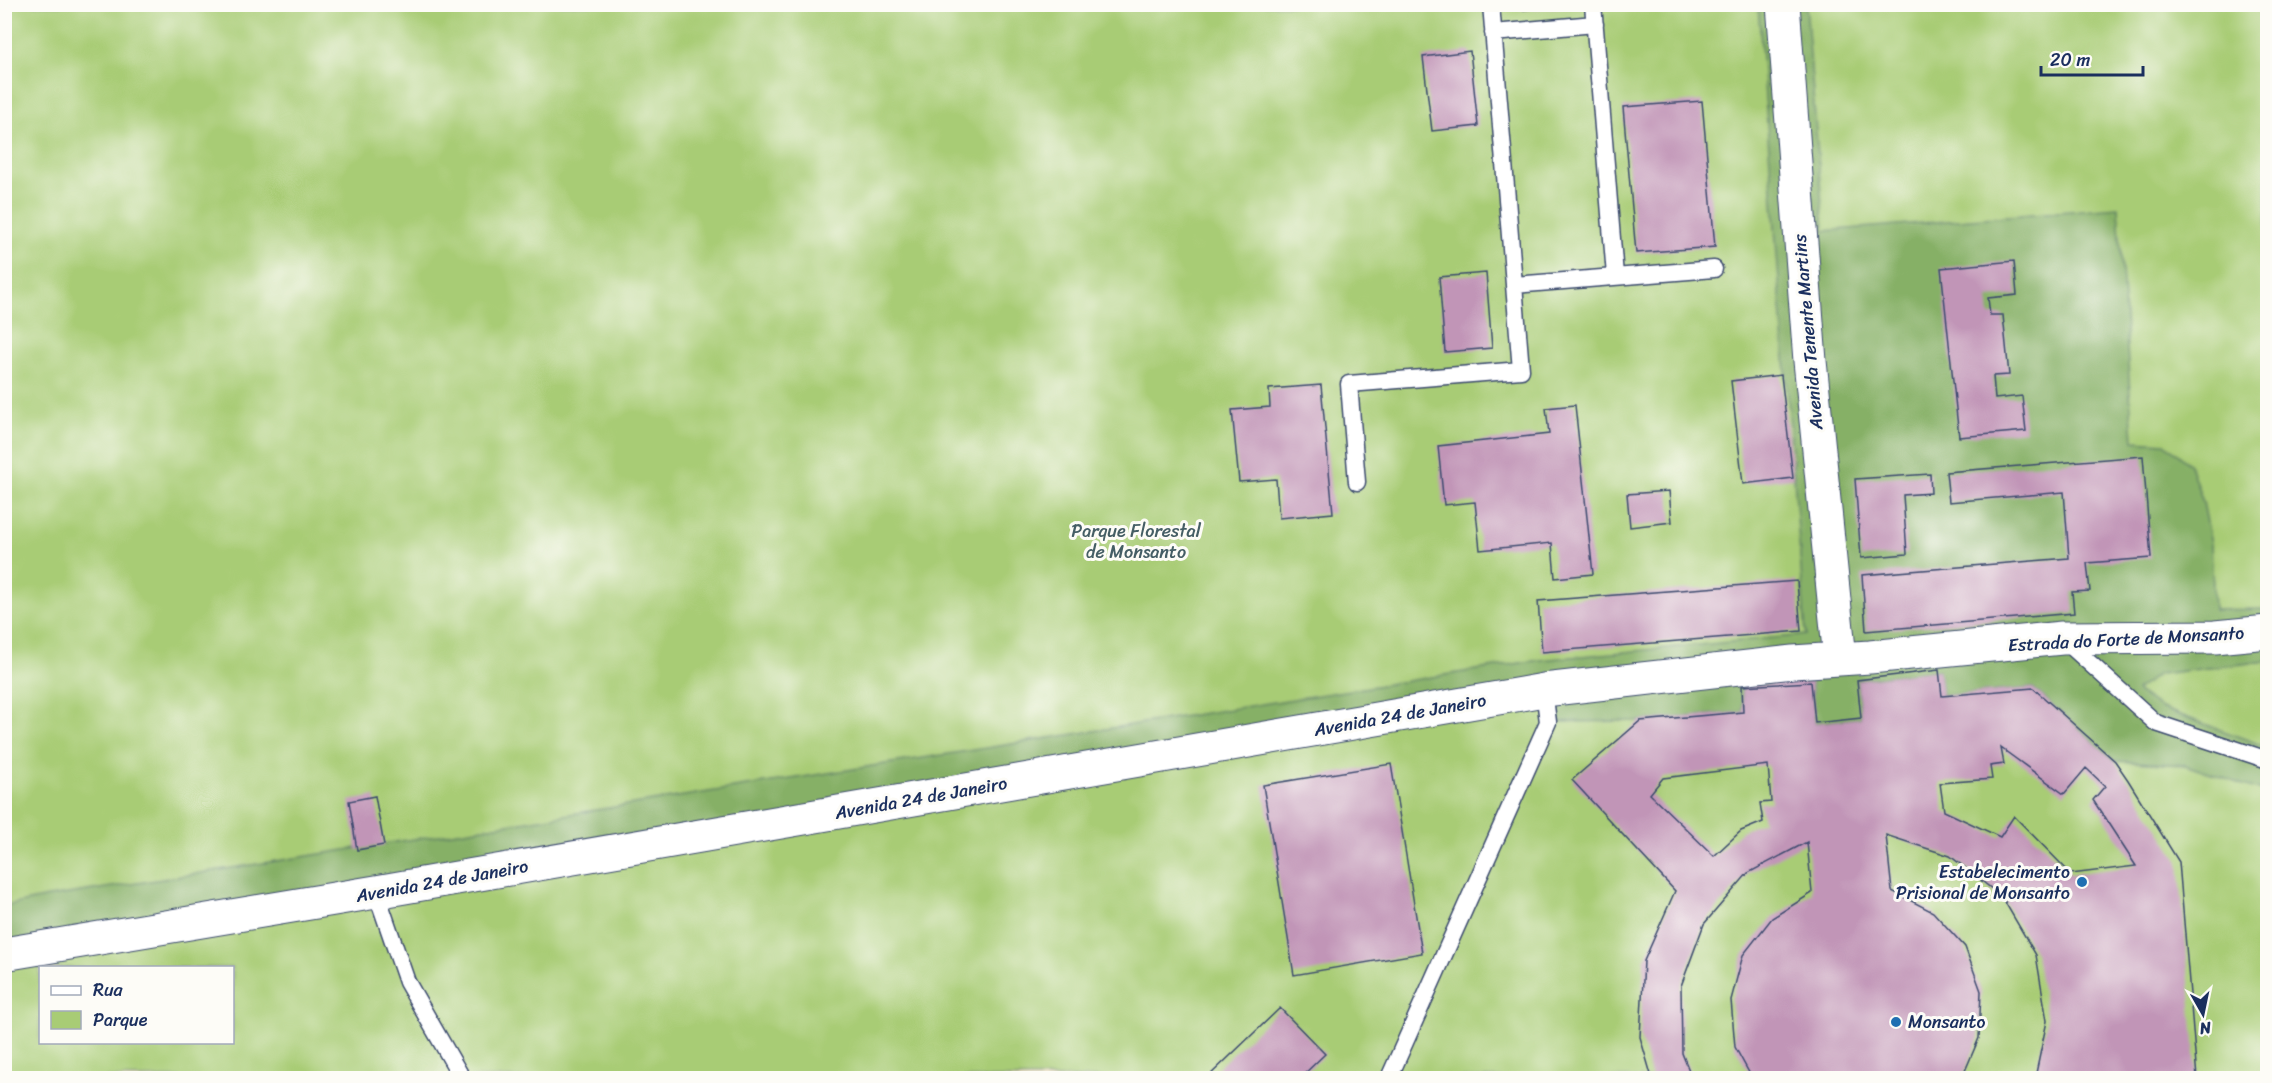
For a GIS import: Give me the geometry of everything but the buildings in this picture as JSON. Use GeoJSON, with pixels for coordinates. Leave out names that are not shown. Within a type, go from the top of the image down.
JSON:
{"type":"FeatureCollection","features":[{"type":"Feature","properties":{"kind":"street","name":"Avenida Tenente Martins"},"geometry":{"type":"LineString","coordinates":[[1783,4],[1807,325],[1840,658]]}},
{"type":"Feature","properties":{"kind":"street","name":"Estrada do Forte de Monsanto"},"geometry":{"type":"LineString","coordinates":[[1840,658],[2062,638],[2215,637],[2268,632]]}},
{"type":"Feature","properties":{"kind":"street","name":"Avenida 24 de Janeiro"},"geometry":{"type":"LineString","coordinates":[[4,954],[1544,690],[1840,658]]}},
{"type":"Feature","properties":{"kind":"lane"},"geometry":{"type":"LineString","coordinates":[[1357,482],[1349,384],[1521,370],[1491,4]]}},
{"type":"Feature","properties":{"kind":"lane"},"geometry":{"type":"LineString","coordinates":[[1593,4],[1615,276]]}},
{"type":"Feature","properties":{"kind":"lane"},"geometry":{"type":"LineString","coordinates":[[1493,33],[1595,24]]}},
{"type":"Feature","properties":{"kind":"lane"},"geometry":{"type":"LineString","coordinates":[[1514,285],[1714,268]]}},
{"type":"Feature","properties":{"kind":"lane"},"geometry":{"type":"LineString","coordinates":[[2062,638],[2156,723],[2268,760]]}},
{"type":"Feature","properties":{"kind":"lane"},"geometry":{"type":"LineString","coordinates":[[1389,1078],[1548,722],[1544,690]]}},
{"type":"Feature","properties":{"kind":"lane"},"geometry":{"type":"LineString","coordinates":[[376,892],[406,982],[462,1078]]}},
{"type":"Feature","properties":{"kind":"green space","name":"Parque Florestal de Monsanto"},"geometry":{"type":"Polygon","coordinates":[[[5,5],[2267,5],[2267,1078],[5,1078],[5,5]]]}},
{"type":"Feature","properties":{"kind":"green space"},"geometry":{"type":"Polygon","coordinates":[[[1758,5],[1806,5],[1824,231],[2118,207],[2133,441],[2165,443],[2190,465],[2203,502],[2211,543],[2214,610],[2267,609],[2267,661],[2159,674],[2136,691],[2161,708],[2267,747],[2267,793],[2185,765],[2115,761],[2033,688],[1942,696],[1939,670],[1857,680],[1861,718],[1815,723],[1811,682],[1742,686],[1743,712],[1640,721],[1548,722],[1544,691],[5,954],[5,906],[43,898],[1539,660],[1806,635],[1758,5]]]}},
{"type":"Feature","properties":{"kind":"place","name":"Estabelecimento Prisional de Monsanto"},"geometry":{"type":"Point","coordinates":[2082,882]}},
{"type":"Feature","properties":{"kind":"place","name":"Monsanto"},"geometry":{"type":"Point","coordinates":[1896,1022]}}]}
